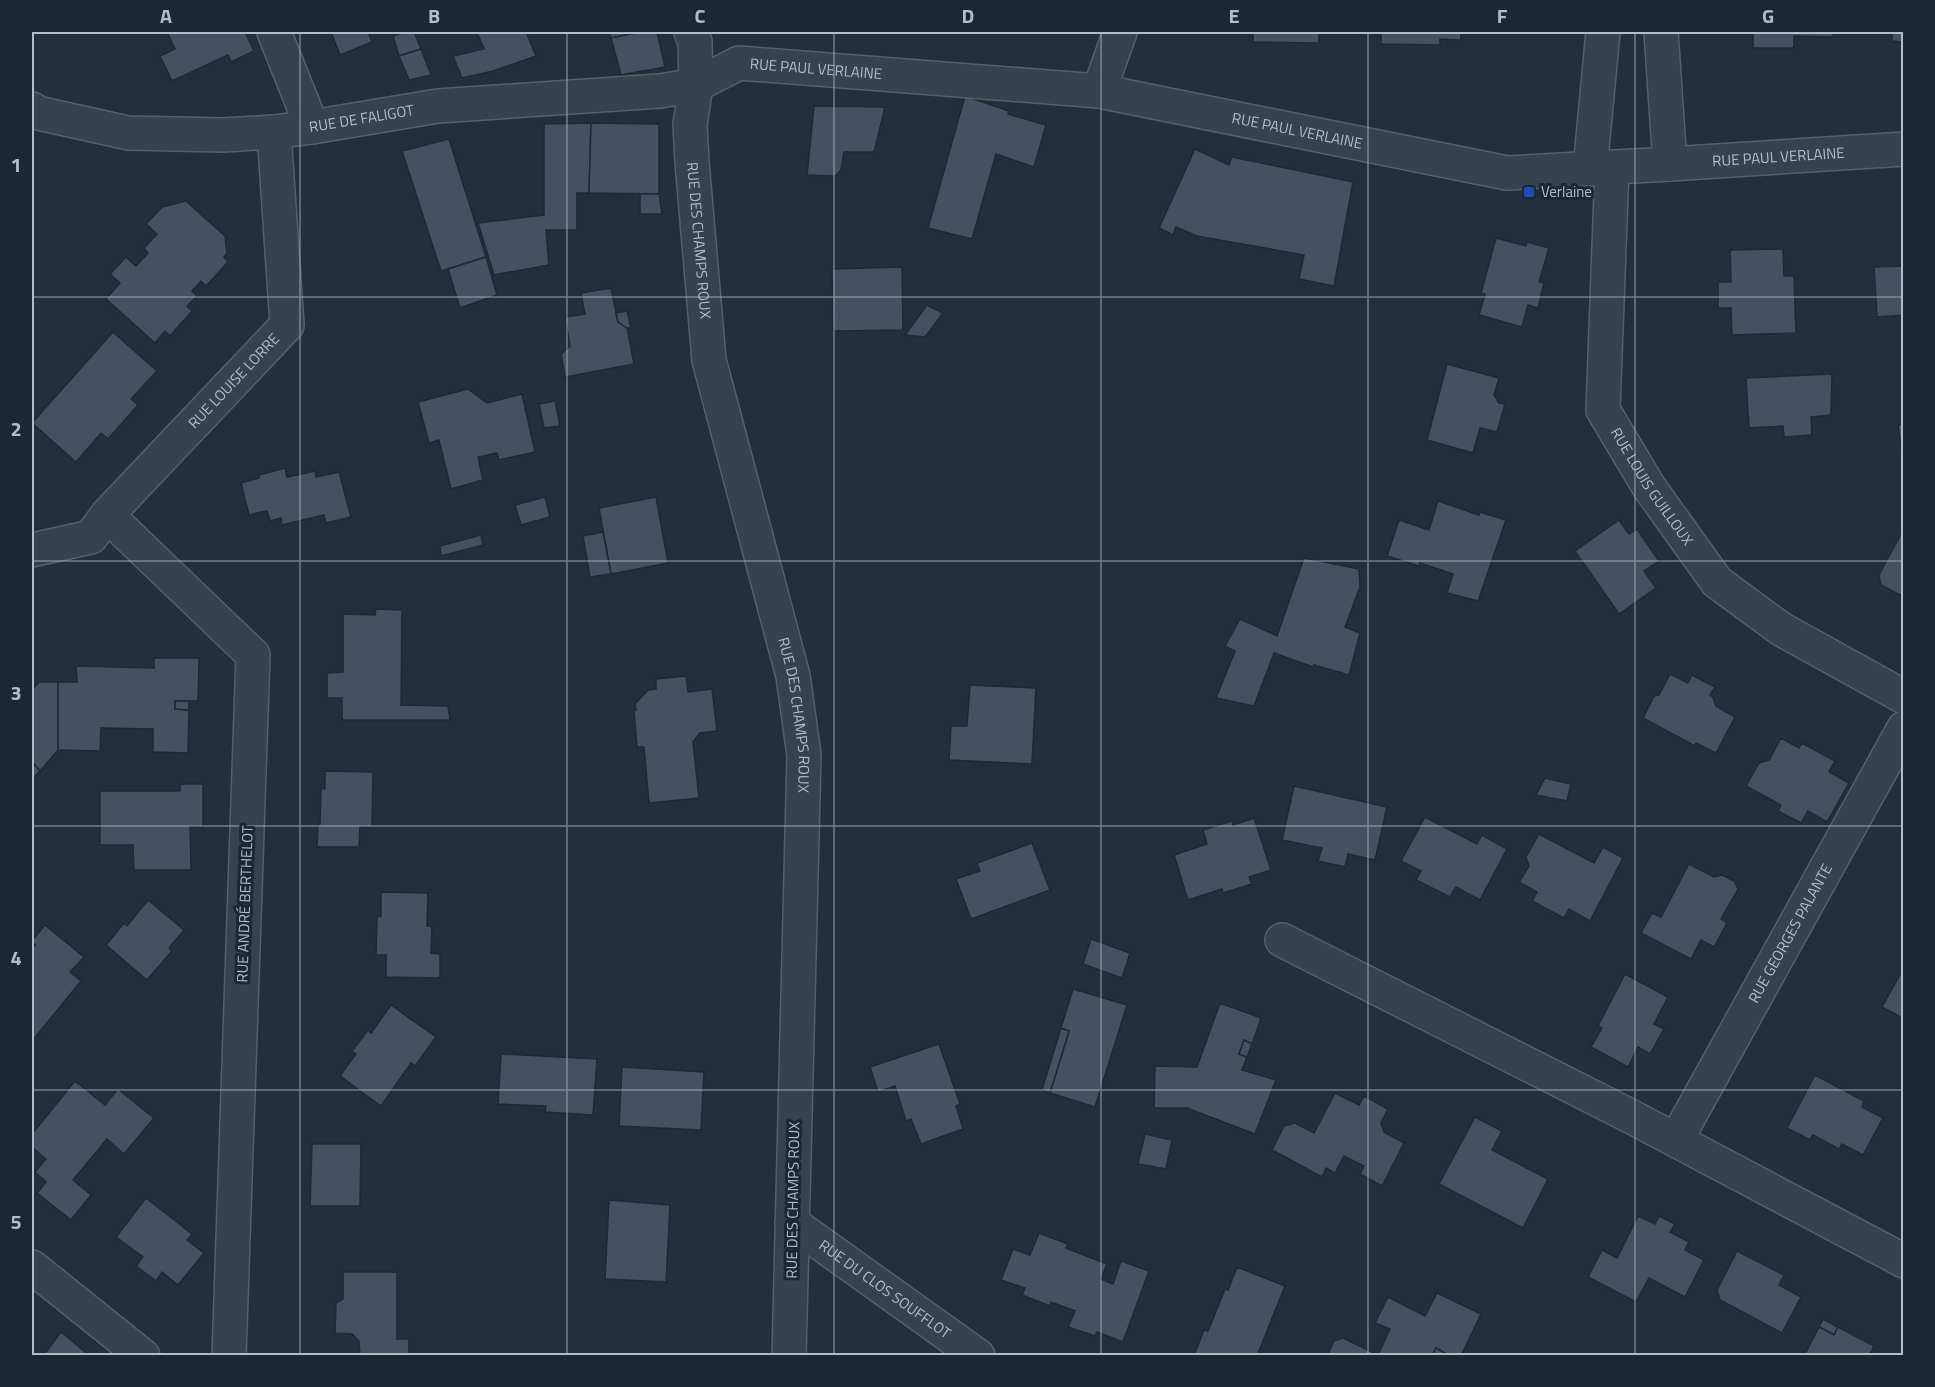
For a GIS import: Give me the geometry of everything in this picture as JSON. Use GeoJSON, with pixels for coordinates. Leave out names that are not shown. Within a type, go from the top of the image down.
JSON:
{"type":"FeatureCollection","features":[{"type":"Feature","properties":{"kind":"street"},"geometry":{"type":"LineString","coordinates":[[274,32],[312,127]]}},
{"type":"Feature","properties":{"kind":"street","name":"RUE DES CHAMPS ROUX"},"geometry":{"type":"LineString","coordinates":[[691,32],[695,42],[696,85],[690,125],[709,360],[793,676],[804,755],[789,1356]]}},
{"type":"Feature","properties":{"kind":"street"},"geometry":{"type":"LineString","coordinates":[[1099,91],[1120,32]]}},
{"type":"Feature","properties":{"kind":"street","name":"RUE LOUIS GUILLOUX"},"geometry":{"type":"LineString","coordinates":[[1603,32],[1601,168],[1603,410],[1649,487],[1717,582],[1781,629],[1904,697]]}},
{"type":"Feature","properties":{"kind":"street"},"geometry":{"type":"LineString","coordinates":[[1661,32],[1670,164]]}},
{"type":"Feature","properties":{"kind":"street","name":"RUE PAUL VERLAINE"},"geometry":{"type":"LineString","coordinates":[[696,85],[739,63],[1099,91],[1506,173],[1904,149]]}},
{"type":"Feature","properties":{"kind":"street","name":"RUE DE FALIGOT"},"geometry":{"type":"LineString","coordinates":[[32,109],[38,113],[128,133],[224,135],[312,127],[438,106],[660,91],[696,85]]}},
{"type":"Feature","properties":{"kind":"street","name":"RUE LOUISE LORRE"},"geometry":{"type":"LineString","coordinates":[[32,550],[91,537],[107,515],[286,325],[274,132]]}},
{"type":"Feature","properties":{"kind":"street","name":"RUE ANDRÉ BERTHELOT"},"geometry":{"type":"LineString","coordinates":[[107,515],[253,655],[229,1356]]}},
{"type":"Feature","properties":{"kind":"street","name":"RUE GEORGES PALANTE"},"geometry":{"type":"LineString","coordinates":[[1676,1140],[1904,728]]}},
{"type":"Feature","properties":{"kind":"street"},"geometry":{"type":"LineString","coordinates":[[1282,940],[1676,1140],[1904,1261]]}},
{"type":"Feature","properties":{"kind":"street","name":"RUE DU CLOS SOUFFLOT"},"geometry":{"type":"LineString","coordinates":[[792,1223],[978,1356]]}},
{"type":"Feature","properties":{"kind":"street"},"geometry":{"type":"LineString","coordinates":[[32,1267],[143,1356]]}},
{"type":"Feature","properties":{"kind":"building"},"geometry":{"type":"Polygon","coordinates":[[[167,32],[245,32],[254,51],[231,62],[228,55],[172,81],[160,56],[175,49],[167,32]]]}},
{"type":"Feature","properties":{"kind":"building"},"geometry":{"type":"Polygon","coordinates":[[[331,32],[368,32],[372,42],[340,55],[331,32]]]}},
{"type":"Feature","properties":{"kind":"building"},"geometry":{"type":"Polygon","coordinates":[[[414,32],[421,49],[399,56],[393,36],[414,32]]]}},
{"type":"Feature","properties":{"kind":"building"},"geometry":{"type":"Polygon","coordinates":[[[477,32],[526,32],[536,56],[493,71],[462,78],[453,56],[484,49],[477,32]]]}},
{"type":"Feature","properties":{"kind":"building"},"geometry":{"type":"Polygon","coordinates":[[[610,32],[641,32],[611,38],[610,32]]]}},
{"type":"Feature","properties":{"kind":"building"},"geometry":{"type":"Polygon","coordinates":[[[641,32],[657,32],[665,67],[621,75],[611,38],[641,32]]]}},
{"type":"Feature","properties":{"kind":"building"},"geometry":{"type":"Polygon","coordinates":[[[1253,32],[1319,32],[1319,43],[1253,42],[1253,32]]]}},
{"type":"Feature","properties":{"kind":"building"},"geometry":{"type":"Polygon","coordinates":[[[1381,32],[1461,32],[1461,40],[1440,39],[1440,45],[1381,44],[1381,32]]]}},
{"type":"Feature","properties":{"kind":"building"},"geometry":{"type":"Polygon","coordinates":[[[1753,32],[1833,32],[1833,37],[1794,36],[1794,48],[1753,48],[1753,32]]]}},
{"type":"Feature","properties":{"kind":"building"},"geometry":{"type":"Polygon","coordinates":[[[1892,32],[1904,32],[1904,42],[1892,41],[1892,32]]]}},
{"type":"Feature","properties":{"kind":"building"},"geometry":{"type":"Polygon","coordinates":[[[421,49],[431,75],[409,80],[399,56],[421,49]]]}},
{"type":"Feature","properties":{"kind":"building"},"geometry":{"type":"Polygon","coordinates":[[[965,96],[1009,111],[1008,114],[1046,125],[1034,167],[996,154],[972,239],[928,228],[965,96]]]}},
{"type":"Feature","properties":{"kind":"building"},"geometry":{"type":"Polygon","coordinates":[[[814,106],[885,107],[874,152],[844,152],[841,170],[835,176],[807,175],[814,106]]]}},
{"type":"Feature","properties":{"kind":"building"},"geometry":{"type":"Polygon","coordinates":[[[591,123],[589,193],[577,193],[577,230],[546,230],[549,265],[494,275],[478,223],[544,215],[544,124],[591,123]]]}},
{"type":"Feature","properties":{"kind":"building"},"geometry":{"type":"Polygon","coordinates":[[[591,123],[659,124],[659,194],[589,193],[591,123]]]}},
{"type":"Feature","properties":{"kind":"building"},"geometry":{"type":"Polygon","coordinates":[[[449,139],[486,257],[441,271],[402,151],[449,139]]]}},
{"type":"Feature","properties":{"kind":"building"},"geometry":{"type":"Polygon","coordinates":[[[1195,149],[1229,165],[1232,157],[1353,182],[1334,286],[1299,279],[1304,255],[1197,236],[1176,227],[1173,235],[1159,228],[1195,149]]]}},
{"type":"Feature","properties":{"kind":"building"},"geometry":{"type":"Polygon","coordinates":[[[640,194],[659,194],[662,214],[640,214],[640,194]]]}},
{"type":"Feature","properties":{"kind":"building"},"geometry":{"type":"Polygon","coordinates":[[[186,201],[225,236],[227,253],[224,257],[228,262],[206,286],[201,281],[192,291],[197,296],[187,306],[192,311],[170,336],[165,331],[155,343],[106,299],[120,283],[110,274],[126,257],[136,266],[148,253],[144,248],[157,234],[146,224],[162,207],[186,201]]]}},
{"type":"Feature","properties":{"kind":"building"},"geometry":{"type":"Polygon","coordinates":[[[1496,238],[1526,246],[1527,242],[1549,248],[1539,282],[1544,283],[1538,308],[1528,305],[1522,327],[1479,315],[1485,294],[1481,293],[1496,238]]]}},
{"type":"Feature","properties":{"kind":"building"},"geometry":{"type":"Polygon","coordinates":[[[1783,249],[1784,276],[1794,276],[1796,333],[1732,335],[1731,308],[1718,308],[1718,282],[1731,282],[1730,250],[1783,249]]]}},
{"type":"Feature","properties":{"kind":"building"},"geometry":{"type":"Polygon","coordinates":[[[486,257],[497,295],[460,308],[448,269],[486,257]]]}},
{"type":"Feature","properties":{"kind":"building"},"geometry":{"type":"Polygon","coordinates":[[[1904,266],[1904,315],[1877,317],[1874,267],[1904,266]]]}},
{"type":"Feature","properties":{"kind":"building"},"geometry":{"type":"Polygon","coordinates":[[[902,267],[903,330],[833,331],[832,269],[902,267]]]}},
{"type":"Feature","properties":{"kind":"building"},"geometry":{"type":"Polygon","coordinates":[[[611,288],[618,322],[627,327],[634,364],[565,377],[561,354],[570,346],[565,317],[585,314],[581,293],[611,288]]]}},
{"type":"Feature","properties":{"kind":"building"},"geometry":{"type":"Polygon","coordinates":[[[927,305],[943,313],[925,337],[905,335],[927,305]]]}},
{"type":"Feature","properties":{"kind":"building"},"geometry":{"type":"Polygon","coordinates":[[[627,311],[631,328],[618,322],[616,313],[627,311]]]}},
{"type":"Feature","properties":{"kind":"building"},"geometry":{"type":"Polygon","coordinates":[[[113,332],[157,371],[131,399],[138,405],[108,439],[101,433],[76,462],[32,423],[113,332]]]}},
{"type":"Feature","properties":{"kind":"building"},"geometry":{"type":"Polygon","coordinates":[[[1447,364],[1499,378],[1494,395],[1499,403],[1505,404],[1497,432],[1480,428],[1473,453],[1427,440],[1447,364]]]}},
{"type":"Feature","properties":{"kind":"building"},"geometry":{"type":"Polygon","coordinates":[[[1832,374],[1831,415],[1811,417],[1812,435],[1784,437],[1783,426],[1749,428],[1746,378],[1832,374]]]}},
{"type":"Feature","properties":{"kind":"building"},"geometry":{"type":"Polygon","coordinates":[[[468,389],[487,403],[522,394],[535,452],[499,460],[497,453],[478,457],[483,480],[451,489],[439,440],[429,443],[418,402],[468,389]]]}},
{"type":"Feature","properties":{"kind":"building"},"geometry":{"type":"Polygon","coordinates":[[[555,401],[560,426],[544,428],[539,404],[555,401]]]}},
{"type":"Feature","properties":{"kind":"building"},"geometry":{"type":"Polygon","coordinates":[[[1904,424],[1904,470],[1898,425],[1904,424]]]}},
{"type":"Feature","properties":{"kind":"building"},"geometry":{"type":"Polygon","coordinates":[[[285,468],[287,477],[315,471],[316,477],[339,472],[351,517],[326,523],[324,515],[282,525],[281,518],[270,521],[267,511],[249,515],[241,483],[285,468]]]}},
{"type":"Feature","properties":{"kind":"building"},"geometry":{"type":"Polygon","coordinates":[[[545,497],[550,517],[521,525],[515,505],[545,497]]]}},
{"type":"Feature","properties":{"kind":"building"},"geometry":{"type":"Polygon","coordinates":[[[656,497],[668,563],[611,574],[599,508],[656,497]]]}},
{"type":"Feature","properties":{"kind":"building"},"geometry":{"type":"Polygon","coordinates":[[[1438,501],[1479,515],[1480,512],[1506,520],[1478,601],[1447,593],[1453,574],[1420,563],[1419,566],[1387,556],[1399,520],[1429,530],[1438,501]]]}},
{"type":"Feature","properties":{"kind":"building"},"geometry":{"type":"Polygon","coordinates":[[[1619,520],[1629,534],[1637,529],[1659,561],[1644,571],[1656,588],[1619,614],[1575,551],[1619,520]]]}},
{"type":"Feature","properties":{"kind":"building"},"geometry":{"type":"Polygon","coordinates":[[[603,532],[611,574],[590,577],[583,536],[603,532]]]}},
{"type":"Feature","properties":{"kind":"building"},"geometry":{"type":"Polygon","coordinates":[[[1901,534],[1904,536],[1904,597],[1881,585],[1879,575],[1901,534]]]}},
{"type":"Feature","properties":{"kind":"building"},"geometry":{"type":"Polygon","coordinates":[[[481,535],[483,545],[441,556],[440,546],[481,535]]]}},
{"type":"Feature","properties":{"kind":"building"},"geometry":{"type":"Polygon","coordinates":[[[1304,558],[1359,569],[1360,587],[1345,627],[1360,633],[1349,675],[1314,665],[1313,667],[1274,653],[1254,706],[1216,698],[1235,651],[1225,646],[1240,619],[1277,636],[1304,558]]]}},
{"type":"Feature","properties":{"kind":"building"},"geometry":{"type":"Polygon","coordinates":[[[376,609],[402,610],[401,705],[448,706],[450,720],[342,720],[342,698],[327,698],[327,673],[343,672],[343,614],[375,615],[376,609]]]}},
{"type":"Feature","properties":{"kind":"building"},"geometry":{"type":"Polygon","coordinates":[[[154,658],[199,658],[198,701],[175,701],[175,709],[189,710],[188,753],[153,752],[153,729],[101,728],[100,751],[58,750],[58,682],[77,682],[76,666],[154,668],[154,658]]]}},
{"type":"Feature","properties":{"kind":"building"},"geometry":{"type":"Polygon","coordinates":[[[1670,674],[1688,683],[1692,675],[1715,687],[1710,695],[1716,706],[1735,717],[1716,753],[1696,743],[1695,746],[1643,718],[1654,696],[1659,695],[1670,674]]]}},
{"type":"Feature","properties":{"kind":"building"},"geometry":{"type":"Polygon","coordinates":[[[686,676],[688,692],[712,689],[717,731],[700,733],[693,742],[699,798],[649,803],[644,747],[637,747],[635,704],[648,690],[656,689],[656,679],[686,676]]]}},
{"type":"Feature","properties":{"kind":"building"},"geometry":{"type":"Polygon","coordinates":[[[39,682],[58,682],[58,750],[40,771],[32,762],[32,690],[39,682]]]}},
{"type":"Feature","properties":{"kind":"building"},"geometry":{"type":"Polygon","coordinates":[[[970,685],[1036,688],[1032,764],[949,760],[951,726],[967,726],[970,685]]]}},
{"type":"Feature","properties":{"kind":"building"},"geometry":{"type":"Polygon","coordinates":[[[175,701],[189,701],[189,710],[175,709],[175,701]]]}},
{"type":"Feature","properties":{"kind":"building"},"geometry":{"type":"Polygon","coordinates":[[[1781,738],[1799,748],[1802,743],[1835,761],[1829,772],[1849,783],[1827,822],[1808,811],[1801,823],[1778,811],[1781,805],[1746,786],[1759,763],[1769,760],[1781,738]]]}},
{"type":"Feature","properties":{"kind":"building"},"geometry":{"type":"Polygon","coordinates":[[[32,762],[40,771],[32,780],[32,762]]]}},
{"type":"Feature","properties":{"kind":"building"},"geometry":{"type":"Polygon","coordinates":[[[325,771],[373,772],[372,827],[360,827],[359,847],[317,847],[321,788],[325,789],[325,771]]]}},
{"type":"Feature","properties":{"kind":"building"},"geometry":{"type":"Polygon","coordinates":[[[1545,778],[1571,784],[1567,801],[1536,795],[1545,778]]]}},
{"type":"Feature","properties":{"kind":"building"},"geometry":{"type":"Polygon","coordinates":[[[180,784],[203,784],[203,827],[190,826],[191,870],[134,870],[133,845],[100,845],[100,791],[180,791],[180,784]]]}},
{"type":"Feature","properties":{"kind":"building"},"geometry":{"type":"Polygon","coordinates":[[[1294,786],[1387,807],[1375,860],[1348,854],[1345,867],[1318,861],[1322,848],[1282,840],[1294,786]]]}},
{"type":"Feature","properties":{"kind":"building"},"geometry":{"type":"Polygon","coordinates":[[[1425,817],[1477,844],[1482,835],[1507,849],[1480,900],[1456,887],[1450,897],[1416,880],[1421,871],[1401,861],[1425,817]]]}},
{"type":"Feature","properties":{"kind":"building"},"geometry":{"type":"Polygon","coordinates":[[[1254,818],[1271,870],[1249,877],[1252,884],[1223,893],[1222,889],[1188,900],[1174,855],[1207,844],[1203,830],[1232,821],[1233,825],[1254,818]]]}},
{"type":"Feature","properties":{"kind":"building"},"geometry":{"type":"Polygon","coordinates":[[[1539,834],[1594,863],[1603,847],[1623,858],[1590,921],[1569,909],[1564,918],[1532,901],[1537,892],[1519,882],[1529,866],[1526,857],[1539,834]]]}},
{"type":"Feature","properties":{"kind":"building"},"geometry":{"type":"Polygon","coordinates":[[[1032,843],[1050,890],[971,919],[956,879],[980,871],[977,863],[1032,843]]]}},
{"type":"Feature","properties":{"kind":"building"},"geometry":{"type":"Polygon","coordinates":[[[1689,864],[1714,877],[1722,875],[1734,881],[1738,889],[1721,919],[1727,923],[1714,947],[1701,940],[1691,959],[1641,933],[1652,913],[1661,917],[1689,864]]]}},
{"type":"Feature","properties":{"kind":"building"},"geometry":{"type":"Polygon","coordinates":[[[381,892],[428,893],[427,926],[432,927],[431,953],[440,954],[440,978],[386,977],[386,955],[376,955],[377,917],[381,916],[381,892]]]}},
{"type":"Feature","properties":{"kind":"building"},"geometry":{"type":"Polygon","coordinates":[[[148,900],[184,930],[169,948],[172,951],[147,980],[106,945],[124,923],[127,926],[148,900]]]}},
{"type":"Feature","properties":{"kind":"building"},"geometry":{"type":"Polygon","coordinates":[[[45,925],[84,957],[70,972],[81,981],[32,1041],[32,949],[35,945],[32,941],[45,925]]]}},
{"type":"Feature","properties":{"kind":"building"},"geometry":{"type":"Polygon","coordinates":[[[1091,939],[1130,953],[1122,978],[1083,964],[1091,939]]]}},
{"type":"Feature","properties":{"kind":"building"},"geometry":{"type":"Polygon","coordinates":[[[1901,973],[1904,974],[1904,1019],[1882,1007],[1901,973]]]}},
{"type":"Feature","properties":{"kind":"building"},"geometry":{"type":"Polygon","coordinates":[[[1625,974],[1668,997],[1654,1024],[1664,1029],[1650,1054],[1638,1047],[1628,1067],[1591,1047],[1602,1028],[1598,1026],[1625,974]]]}},
{"type":"Feature","properties":{"kind":"building"},"geometry":{"type":"Polygon","coordinates":[[[1073,989],[1127,1005],[1095,1107],[1050,1093],[1069,1031],[1061,1028],[1073,989]]]}},
{"type":"Feature","properties":{"kind":"building"},"geometry":{"type":"Polygon","coordinates":[[[1220,1003],[1261,1018],[1252,1044],[1244,1040],[1239,1054],[1247,1057],[1242,1070],[1276,1080],[1255,1134],[1187,1108],[1154,1108],[1155,1066],[1197,1067],[1220,1003]]]}},
{"type":"Feature","properties":{"kind":"building"},"geometry":{"type":"Polygon","coordinates":[[[391,1005],[436,1037],[415,1066],[411,1063],[381,1106],[340,1076],[356,1054],[352,1051],[368,1030],[371,1033],[391,1005]]]}},
{"type":"Feature","properties":{"kind":"building"},"geometry":{"type":"Polygon","coordinates":[[[1061,1028],[1069,1031],[1050,1093],[1042,1090],[1061,1028]]]}},
{"type":"Feature","properties":{"kind":"building"},"geometry":{"type":"Polygon","coordinates":[[[1244,1040],[1252,1044],[1247,1057],[1239,1054],[1244,1040]]]}},
{"type":"Feature","properties":{"kind":"building"},"geometry":{"type":"Polygon","coordinates":[[[939,1044],[960,1104],[956,1106],[963,1129],[921,1144],[911,1119],[906,1121],[895,1086],[878,1092],[870,1067],[939,1044]]]}},
{"type":"Feature","properties":{"kind":"building"},"geometry":{"type":"Polygon","coordinates":[[[501,1054],[597,1059],[593,1115],[545,1112],[546,1106],[498,1104],[501,1054]]]}},
{"type":"Feature","properties":{"kind":"building"},"geometry":{"type":"Polygon","coordinates":[[[622,1067],[704,1072],[701,1130],[619,1126],[622,1067]]]}},
{"type":"Feature","properties":{"kind":"building"},"geometry":{"type":"Polygon","coordinates":[[[1815,1075],[1864,1101],[1862,1107],[1883,1118],[1863,1155],[1842,1144],[1839,1149],[1813,1135],[1810,1140],[1787,1128],[1815,1075]]]}},
{"type":"Feature","properties":{"kind":"building"},"geometry":{"type":"Polygon","coordinates":[[[75,1081],[105,1105],[118,1089],[154,1118],[124,1154],[107,1139],[73,1180],[91,1195],[71,1220],[37,1193],[46,1182],[35,1172],[46,1159],[32,1147],[32,1134],[75,1081]]]}},
{"type":"Feature","properties":{"kind":"building"},"geometry":{"type":"Polygon","coordinates":[[[1335,1093],[1359,1105],[1364,1096],[1388,1109],[1381,1123],[1384,1132],[1404,1143],[1382,1186],[1360,1174],[1364,1166],[1344,1156],[1335,1173],[1326,1168],[1322,1177],[1272,1150],[1284,1126],[1295,1123],[1314,1133],[1335,1093]]]}},
{"type":"Feature","properties":{"kind":"building"},"geometry":{"type":"Polygon","coordinates":[[[1475,1117],[1502,1131],[1492,1150],[1548,1179],[1523,1228],[1439,1184],[1475,1117]]]}},
{"type":"Feature","properties":{"kind":"building"},"geometry":{"type":"Polygon","coordinates":[[[1145,1134],[1172,1140],[1166,1169],[1138,1164],[1145,1134]]]}},
{"type":"Feature","properties":{"kind":"building"},"geometry":{"type":"Polygon","coordinates":[[[312,1144],[361,1144],[360,1206],[310,1206],[312,1144]]]}},
{"type":"Feature","properties":{"kind":"building"},"geometry":{"type":"Polygon","coordinates":[[[146,1198],[192,1234],[187,1240],[204,1253],[178,1285],[162,1272],[156,1281],[136,1266],[143,1257],[116,1237],[146,1198]]]}},
{"type":"Feature","properties":{"kind":"building"},"geometry":{"type":"Polygon","coordinates":[[[609,1200],[670,1205],[666,1282],[605,1279],[609,1200]]]}},
{"type":"Feature","properties":{"kind":"building"},"geometry":{"type":"Polygon","coordinates":[[[1638,1216],[1655,1224],[1659,1216],[1675,1224],[1670,1232],[1689,1242],[1685,1250],[1704,1260],[1685,1297],[1649,1278],[1636,1302],[1588,1277],[1602,1250],[1617,1258],[1638,1216]]]}},
{"type":"Feature","properties":{"kind":"building"},"geometry":{"type":"Polygon","coordinates":[[[1039,1233],[1068,1244],[1066,1248],[1107,1264],[1101,1279],[1113,1284],[1121,1261],[1149,1271],[1123,1342],[1097,1332],[1095,1336],[1068,1327],[1075,1311],[1051,1302],[1050,1306],[1022,1295],[1025,1288],[1001,1280],[1013,1249],[1030,1255],[1039,1233]]]}},
{"type":"Feature","properties":{"kind":"building"},"geometry":{"type":"Polygon","coordinates":[[[1737,1251],[1784,1275],[1779,1285],[1801,1297],[1782,1333],[1720,1300],[1717,1290],[1737,1251]]]}},
{"type":"Feature","properties":{"kind":"building"},"geometry":{"type":"Polygon","coordinates":[[[1237,1267],[1285,1286],[1257,1356],[1199,1356],[1195,1353],[1204,1330],[1208,1331],[1225,1289],[1228,1290],[1237,1267]]]}},
{"type":"Feature","properties":{"kind":"building"},"geometry":{"type":"Polygon","coordinates":[[[343,1272],[397,1272],[397,1339],[409,1339],[409,1356],[360,1356],[359,1341],[352,1334],[335,1333],[336,1303],[343,1299],[343,1272]]]}},
{"type":"Feature","properties":{"kind":"building"},"geometry":{"type":"Polygon","coordinates":[[[1437,1293],[1481,1314],[1461,1356],[1450,1356],[1436,1348],[1432,1356],[1327,1356],[1334,1341],[1343,1338],[1378,1355],[1390,1329],[1375,1323],[1388,1297],[1425,1316],[1437,1293]]]}},
{"type":"Feature","properties":{"kind":"building"},"geometry":{"type":"Polygon","coordinates":[[[1823,1319],[1838,1327],[1834,1335],[1819,1327],[1823,1319]]]}},
{"type":"Feature","properties":{"kind":"building"},"geometry":{"type":"Polygon","coordinates":[[[1819,1327],[1834,1335],[1838,1327],[1874,1346],[1870,1354],[1873,1356],[1804,1356],[1819,1327]]]}},
{"type":"Feature","properties":{"kind":"building"},"geometry":{"type":"Polygon","coordinates":[[[61,1332],[90,1356],[43,1356],[61,1332]]]}},
{"type":"Feature","properties":{"kind":"building"},"geometry":{"type":"Polygon","coordinates":[[[1436,1348],[1450,1356],[1432,1356],[1436,1348]]]}},
{"type":"Feature","properties":{"kind":"place","name":"Verlaine"},"geometry":{"type":"Point","coordinates":[1529,192]}}]}
